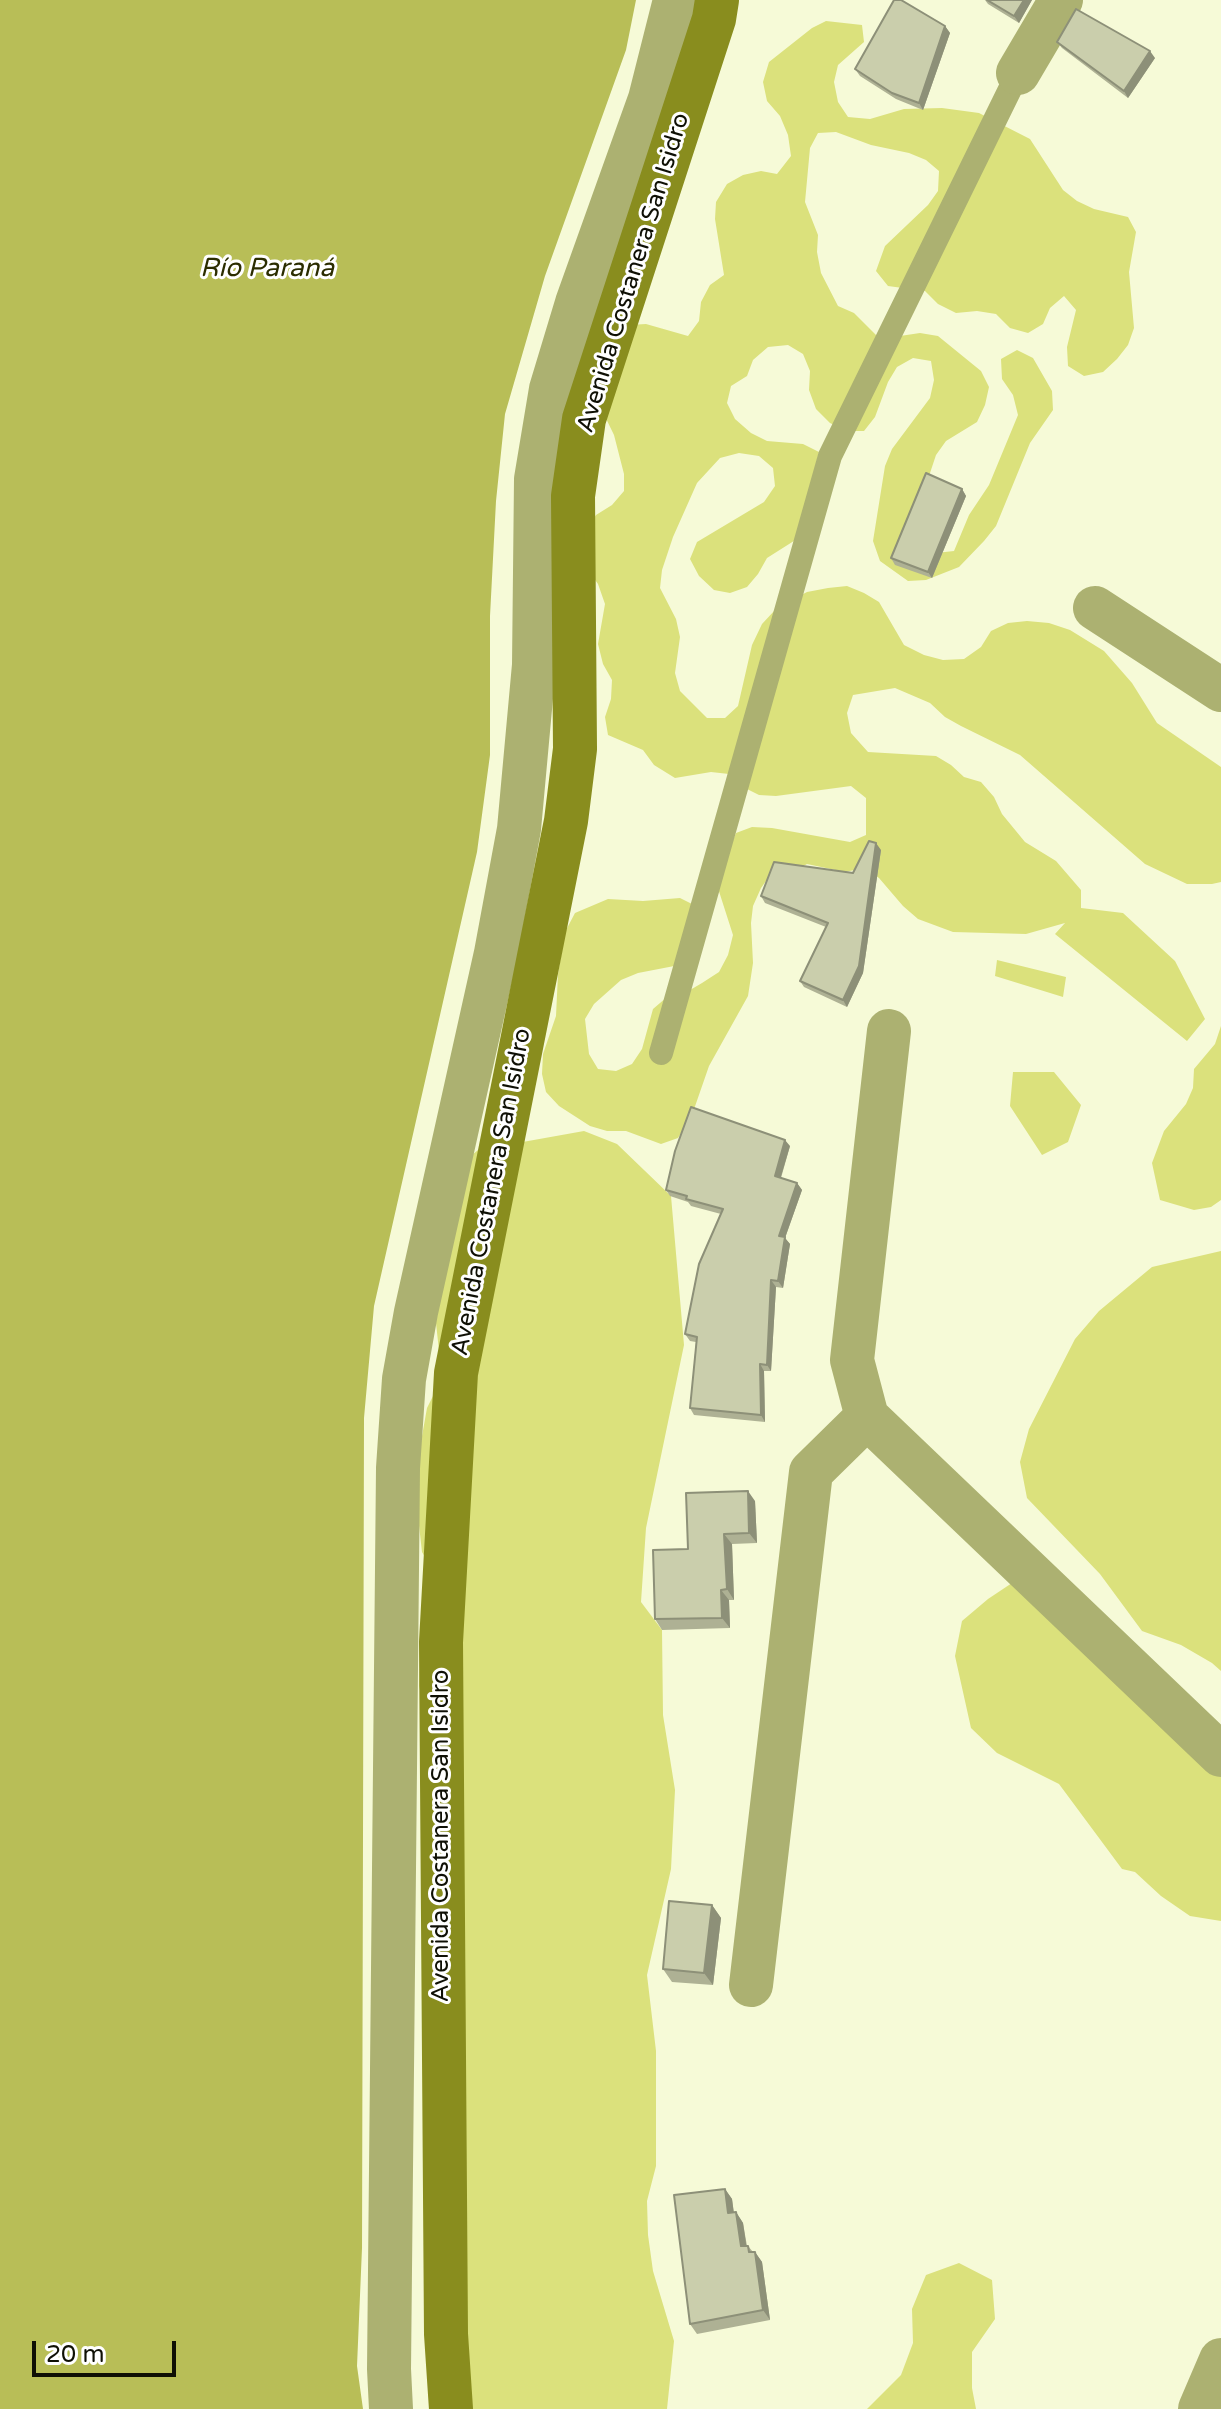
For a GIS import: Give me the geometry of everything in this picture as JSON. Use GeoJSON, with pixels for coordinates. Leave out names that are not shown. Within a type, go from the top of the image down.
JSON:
{"type":"FeatureCollection","features":[{"type":"Feature","properties":{"kind":"main road","name":"Avenida Costanera San Isidro"},"geometry":{"type":"LineString","coordinates":[[451,2409],[446,2334],[441,1642],[456,1373],[566,821],[575,749],[573,496],[584,419],[714,19],[717,0]]}},
{"type":"Feature","properties":{"kind":"street"},"geometry":{"type":"LineString","coordinates":[[391,2409],[389,2337],[398,1499],[404,1379],[416,1312],[496,953],[519,829],[534,665],[536,479],[551,389],[577,303],[650,99],[675,0]]}},
{"type":"Feature","properties":{"kind":"street"},"geometry":{"type":"LineString","coordinates":[[1018,73],[1061,0]]}},
{"type":"Feature","properties":{"kind":"street"},"geometry":{"type":"LineString","coordinates":[[1095,608],[1221,690]]}},
{"type":"Feature","properties":{"kind":"street"},"geometry":{"type":"LineString","coordinates":[[889,1031],[852,1360],[867,1417],[1221,1755]]}},
{"type":"Feature","properties":{"kind":"street"},"geometry":{"type":"LineString","coordinates":[[751,1985],[811,1472],[867,1417]]}},
{"type":"Feature","properties":{"kind":"street"},"geometry":{"type":"LineString","coordinates":[[1200,2409],[1221,2360]]}},
{"type":"Feature","properties":{"kind":"lane"},"geometry":{"type":"LineString","coordinates":[[661,1053],[830,456],[1018,73]]}},
{"type":"Feature","properties":{"kind":"shaded area"},"geometry":{"type":"Polygon","coordinates":[[[826,21],[862,25],[864,42],[838,65],[834,82],[838,102],[848,117],[870,119],[904,109],[942,108],[979,113],[1030,139],[1063,190],[1077,201],[1094,209],[1128,217],[1136,232],[1129,272],[1134,328],[1128,345],[1117,359],[1103,372],[1084,376],[1068,366],[1067,347],[1076,310],[1064,296],[1050,308],[1043,324],[1028,333],[1010,328],[996,314],[977,311],[956,313],[938,304],[925,291],[888,286],[876,271],[885,246],[928,205],[938,191],[939,171],[926,160],[909,153],[871,145],[836,132],[818,133],[810,148],[805,202],[818,235],[821,273],[838,306],[854,313],[880,339],[920,333],[938,336],[981,371],[989,387],[977,422],[946,441],[936,455],[918,509],[936,553],[954,551],[969,515],[989,485],[1018,415],[1013,395],[1002,379],[1001,359],[1017,350],[1033,358],[1052,391],[1053,410],[1030,443],[996,526],[984,541],[959,567],[926,580],[908,581],[880,561],[873,541],[885,466],[892,449],[930,398],[934,380],[931,361],[913,358],[897,367],[875,417],[864,431],[847,431],[830,423],[816,409],[809,390],[810,371],[803,354],[788,345],[768,347],[753,360],[747,376],[731,386],[727,403],[735,419],[751,433],[767,441],[803,444],[819,452],[797,539],[767,558],[747,587],[730,593],[714,590],[699,576],[690,559],[697,542],[764,502],[775,486],[773,468],[759,456],[739,453],[720,458],[697,483],[673,537],[662,570],[660,588],[676,619],[680,637],[675,673],[680,691],[707,718],[725,718],[738,706],[752,645],[762,624],[775,610],[807,592],[847,586],[879,602],[904,645],[943,660],[964,659],[981,647],[991,631],[1008,623],[1027,621],[1049,623],[1070,630],[1104,651],[1132,683],[1157,723],[1221,767],[1221,882],[1187,884],[1145,864],[1020,755],[945,717],[930,703],[895,688],[853,695],[847,713],[851,733],[868,752],[936,756],[964,777],[981,782],[1025,842],[1056,861],[1081,890],[1081,908],[1123,913],[1175,961],[1205,1019],[1187,1041],[1055,934],[1065,923],[1026,934],[953,932],[918,919],[879,878],[864,868],[845,872],[807,864],[790,873],[771,874],[761,888],[753,906],[753,963],[748,996],[709,1066],[692,1115],[678,1138],[661,1144],[626,1131],[607,1131],[590,1126],[559,1106],[546,1092],[542,1074],[543,1054],[556,1016],[558,974],[565,932],[575,913],[608,899],[643,901],[680,898],[696,906],[695,962],[638,973],[621,980],[594,1004],[585,1019],[589,1054],[598,1069],[616,1071],[632,1064],[642,1049],[653,1009],[667,997],[685,993],[719,972],[728,955],[733,935],[716,882],[736,833],[752,827],[772,828],[850,842],[866,835],[866,798],[851,786],[776,796],[759,795],[743,787],[729,774],[711,772],[675,778],[654,765],[643,750],[608,735],[605,717],[611,699],[612,680],[603,664],[598,644],[605,604],[598,584],[586,567],[586,530],[596,515],[612,505],[624,491],[624,474],[614,435],[596,398],[629,325],[646,324],[688,336],[699,321],[701,302],[710,285],[724,275],[715,219],[716,202],[727,184],[743,175],[761,171],[777,174],[791,156],[788,135],[780,116],[767,101],[763,82],[769,62],[812,28],[826,21]]]}},
{"type":"Feature","properties":{"kind":"shaded area"},"geometry":{"type":"Polygon","coordinates":[[[997,960],[1066,977],[1063,997],[995,976],[997,960]]]}},
{"type":"Feature","properties":{"kind":"shaded area"},"geometry":{"type":"Polygon","coordinates":[[[1221,1026],[1221,1200],[1211,1207],[1194,1210],[1160,1200],[1152,1163],[1164,1131],[1186,1104],[1193,1088],[1194,1069],[1215,1044],[1221,1026]]]}},
{"type":"Feature","properties":{"kind":"shaded area"},"geometry":{"type":"Polygon","coordinates":[[[1013,1072],[1054,1072],[1081,1105],[1068,1142],[1042,1155],[1010,1106],[1013,1072]]]}},
{"type":"Feature","properties":{"kind":"shaded area"},"geometry":{"type":"Polygon","coordinates":[[[584,1131],[617,1144],[671,1196],[684,1345],[646,1528],[641,1602],[662,1630],[663,1715],[675,1790],[671,1869],[647,1975],[656,2051],[656,2166],[647,2201],[648,2235],[653,2271],[674,2341],[667,2409],[457,2409],[428,1722],[419,1686],[421,1649],[439,1581],[422,1552],[414,1481],[427,1408],[442,1378],[427,1241],[448,1175],[478,1150],[584,1131]]]}},
{"type":"Feature","properties":{"kind":"shaded area"},"geometry":{"type":"Polygon","coordinates":[[[1221,1251],[1221,1671],[1181,1645],[1142,1631],[1100,1574],[1027,1498],[1020,1462],[1029,1429],[1075,1339],[1099,1311],[1152,1267],[1221,1251]]]}},
{"type":"Feature","properties":{"kind":"shaded area"},"geometry":{"type":"Polygon","coordinates":[[[1018,1579],[1221,1745],[1221,1921],[1190,1916],[1161,1896],[1135,1872],[1122,1869],[1059,1784],[997,1753],[971,1728],[955,1656],[962,1621],[1018,1579]]]}},
{"type":"Feature","properties":{"kind":"shaded area"},"geometry":{"type":"Polygon","coordinates":[[[959,2263],[992,2280],[995,2319],[972,2352],[972,2388],[976,2409],[867,2409],[901,2375],[913,2343],[912,2309],[926,2275],[959,2263]]]}},
{"type":"Feature","properties":{"kind":"water","name":"Río Paraná"},"geometry":{"type":"Polygon","coordinates":[[[0,0],[636,0],[626,50],[545,276],[505,414],[496,501],[490,616],[490,755],[477,852],[374,1306],[364,1418],[362,2248],[357,2366],[363,2409],[0,2409],[0,0]]]}},
{"type":"Feature","properties":{"kind":"building"},"geometry":{"type":"Polygon","coordinates":[[[894,0],[901,0],[945,26],[919,103],[892,93],[855,69],[894,0]]]}},
{"type":"Feature","properties":{"kind":"building"},"geometry":{"type":"Polygon","coordinates":[[[987,0],[1024,0],[1014,16],[987,0]]]}},
{"type":"Feature","properties":{"kind":"building"},"geometry":{"type":"Polygon","coordinates":[[[1076,9],[1150,51],[1124,91],[1057,42],[1076,9]]]}},
{"type":"Feature","properties":{"kind":"building"},"geometry":{"type":"Polygon","coordinates":[[[926,473],[962,489],[928,572],[891,558],[926,473]]]}},
{"type":"Feature","properties":{"kind":"building"},"geometry":{"type":"Polygon","coordinates":[[[869,841],[876,843],[859,966],[843,1000],[800,981],[828,923],[761,896],[774,862],[853,873],[869,841]]]}},
{"type":"Feature","properties":{"kind":"building"},"geometry":{"type":"Polygon","coordinates":[[[691,1107],[785,1140],[775,1176],[797,1183],[779,1236],[785,1237],[778,1281],[771,1280],[767,1365],[760,1364],[761,1415],[690,1408],[697,1337],[685,1334],[699,1264],[723,1209],[666,1190],[675,1151],[691,1107]]]}},
{"type":"Feature","properties":{"kind":"building"},"geometry":{"type":"Polygon","coordinates":[[[748,1491],[749,1533],[724,1534],[727,1589],[721,1590],[722,1618],[655,1619],[653,1550],[688,1549],[686,1493],[748,1491]]]}},
{"type":"Feature","properties":{"kind":"building"},"geometry":{"type":"Polygon","coordinates":[[[669,1901],[712,1905],[704,1973],[663,1969],[669,1901]]]}},
{"type":"Feature","properties":{"kind":"building"},"geometry":{"type":"Polygon","coordinates":[[[725,2189],[728,2213],[736,2212],[741,2246],[748,2246],[749,2252],[755,2252],[763,2310],[690,2324],[674,2195],[725,2189]]]}}]}
